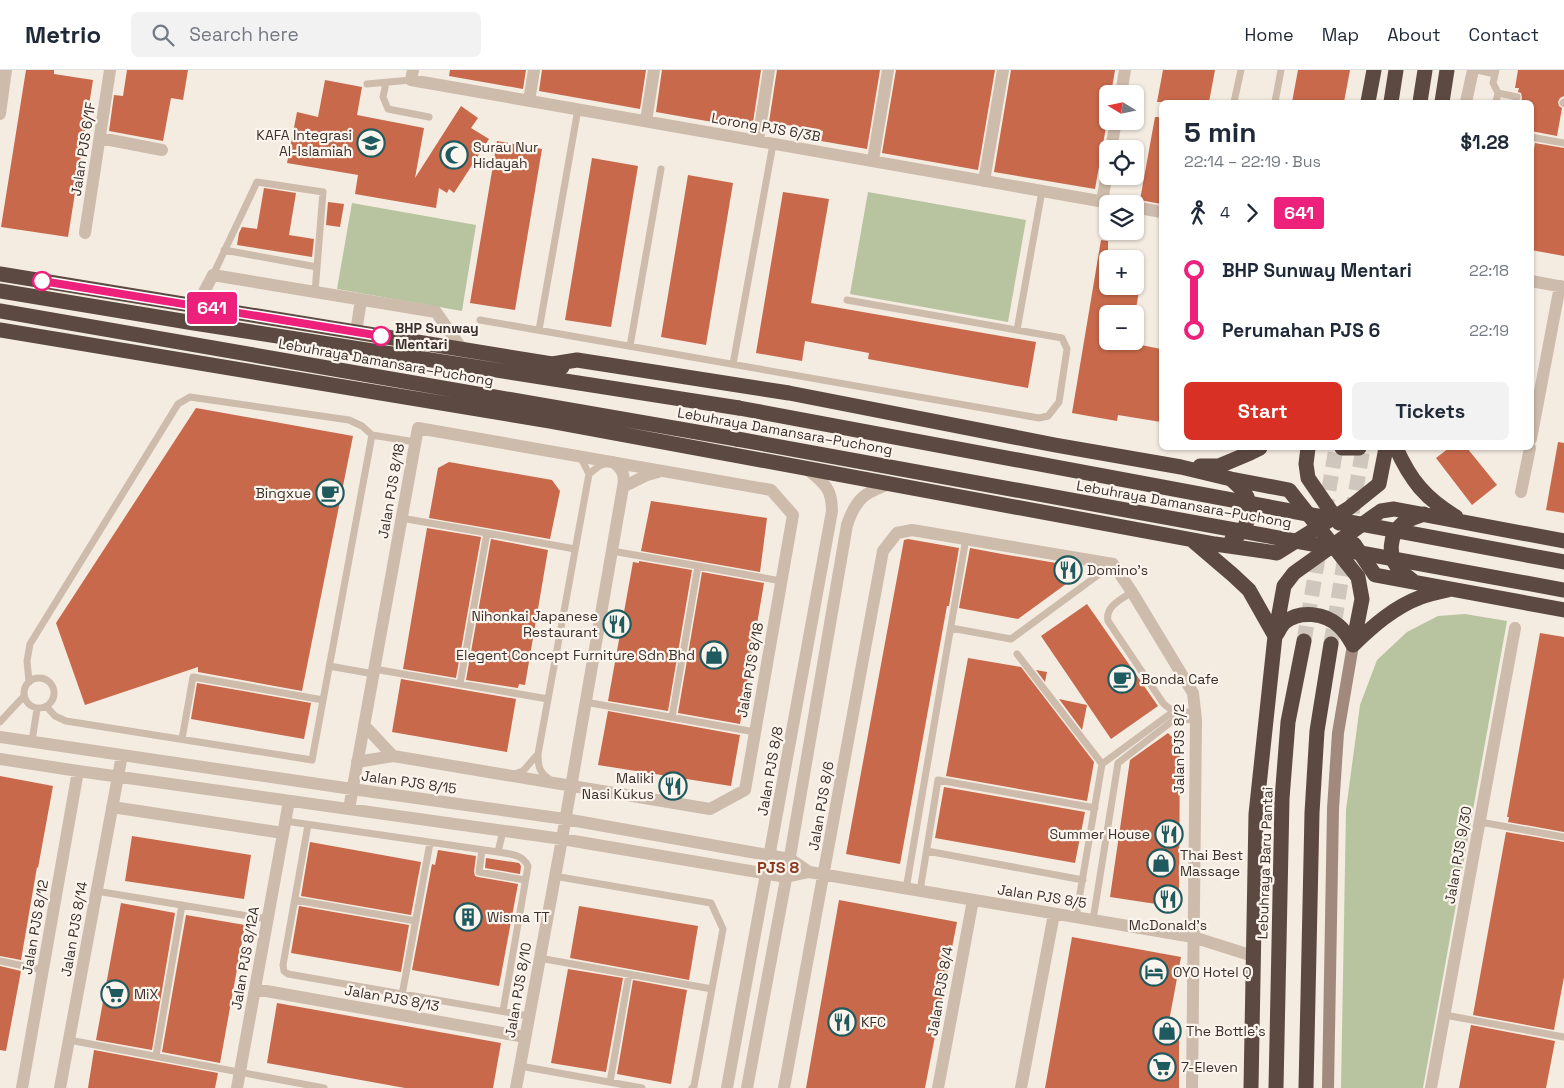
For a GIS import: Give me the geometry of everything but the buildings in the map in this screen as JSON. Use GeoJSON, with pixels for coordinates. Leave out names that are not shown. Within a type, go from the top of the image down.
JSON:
{"type":"FeatureCollection","features":[{"type":"Feature","properties":{"kind":"highway"},"geometry":{"type":"LineString","coordinates":[[1368,100],[1374,70]]}},
{"type":"Feature","properties":{"kind":"highway"},"geometry":{"type":"LineString","coordinates":[[1391,100],[1396,70]]}},
{"type":"Feature","properties":{"kind":"highway"},"geometry":{"type":"LineString","coordinates":[[1420,100],[1425,70]]}},
{"type":"Feature","properties":{"kind":"highway"},"geometry":{"type":"LineString","coordinates":[[1442,100],[1447,70]]}},
{"type":"Feature","properties":{"kind":"highway"},"geometry":{"type":"LineString","coordinates":[[0,274],[552,364],[635,391]]}},
{"type":"Feature","properties":{"kind":"highway","name":"Lebuhraya Damansara–Puchong"},"geometry":{"type":"LineString","coordinates":[[0,291],[267,335],[740,408],[1564,562]]}},
{"type":"Feature","properties":{"kind":"highway","name":"Lebuhraya Damansara–Puchong"},"geometry":{"type":"LineString","coordinates":[[0,311],[737,439],[1564,590]]}},
{"type":"Feature","properties":{"kind":"highway"},"geometry":{"type":"LineString","coordinates":[[0,330],[550,421],[1215,544],[1278,553],[1349,508],[1379,484],[1386,450]]}},
{"type":"Feature","properties":{"kind":"highway"},"geometry":{"type":"LineString","coordinates":[[137,352],[240,352]]}},
{"type":"Feature","properties":{"kind":"highway"},"geometry":{"type":"LineString","coordinates":[[552,364],[577,360],[789,393],[1055,445],[1180,467],[1289,490],[1358,577],[1362,600],[1353,645]]}},
{"type":"Feature","properties":{"kind":"highway"},"geometry":{"type":"LineString","coordinates":[[1180,467],[1219,466],[1257,450]]}},
{"type":"Feature","properties":{"kind":"highway"},"geometry":{"type":"LineString","coordinates":[[1308,450],[1306,464],[1308,478],[1375,574],[1564,610]]}},
{"type":"Feature","properties":{"kind":"highway"},"geometry":{"type":"LineString","coordinates":[[1397,450],[1421,490],[1436,504],[1463,522]]}},
{"type":"Feature","properties":{"kind":"highway"},"geometry":{"type":"LineString","coordinates":[[1215,544],[1236,538],[1248,521],[1248,498],[1231,478]]}},
{"type":"Feature","properties":{"kind":"highway"},"geometry":{"type":"LineString","coordinates":[[1251,1088],[1256,814],[1275,636],[1284,586],[1294,573],[1381,511],[1394,509],[1564,541]]}},
{"type":"Feature","properties":{"kind":"highway"},"geometry":{"type":"LineString","coordinates":[[1414,582],[1394,562],[1391,553],[1391,543],[1401,525],[1412,518],[1424,514]]}},
{"type":"Feature","properties":{"kind":"highway"},"geometry":{"type":"LineString","coordinates":[[1191,539],[1249,590],[1275,636]]}},
{"type":"Feature","properties":{"kind":"highway"},"geometry":{"type":"LineString","coordinates":[[1353,645],[1370,628],[1392,611],[1421,597],[1452,589]]}},
{"type":"Feature","properties":{"kind":"highway"},"geometry":{"type":"LineString","coordinates":[[1275,636],[1283,623],[1293,617],[1304,614],[1318,615],[1330,619],[1340,627],[1353,645]]}},
{"type":"Feature","properties":{"kind":"highway","name":"Lebuhraya Baru Pantai"},"geometry":{"type":"LineString","coordinates":[[1276,1088],[1282,799],[1288,722],[1304,641]]}},
{"type":"Feature","properties":{"kind":"highway"},"geometry":{"type":"LineString","coordinates":[[1306,1088],[1312,813],[1317,731],[1331,644]]}},
{"type":"Feature","properties":{"kind":"main road"},"geometry":{"type":"LineString","coordinates":[[1328,1088],[1333,809],[1338,733],[1353,645]]}},
{"type":"Feature","properties":{"kind":"street"},"geometry":{"type":"LineString","coordinates":[[0,114],[6,70]]}},
{"type":"Feature","properties":{"kind":"street","name":"Jalan PJS 6/1F"},"geometry":{"type":"LineString","coordinates":[[85,233],[110,70]]}},
{"type":"Feature","properties":{"kind":"street"},"geometry":{"type":"LineString","coordinates":[[529,101],[534,70]]}},
{"type":"Feature","properties":{"kind":"street"},"geometry":{"type":"LineString","coordinates":[[646,121],[654,70]]}},
{"type":"Feature","properties":{"kind":"street"},"geometry":{"type":"LineString","coordinates":[[758,140],[770,70]]}},
{"type":"Feature","properties":{"kind":"street"},"geometry":{"type":"LineString","coordinates":[[873,160],[888,70]]}},
{"type":"Feature","properties":{"kind":"street"},"geometry":{"type":"LineString","coordinates":[[984,181],[1003,70]]}},
{"type":"Feature","properties":{"kind":"street"},"geometry":{"type":"LineString","coordinates":[[1122,85],[1125,70]]}},
{"type":"Feature","properties":{"kind":"street"},"geometry":{"type":"LineString","coordinates":[[1467,100],[1475,70]]}},
{"type":"Feature","properties":{"kind":"street","name":"Lorong PJS 6/3B"},"geometry":{"type":"LineString","coordinates":[[412,75],[529,101],[1099,200]]}},
{"type":"Feature","properties":{"kind":"street"},"geometry":{"type":"LineString","coordinates":[[100,138],[162,150]]}},
{"type":"Feature","properties":{"kind":"street"},"geometry":{"type":"LineString","coordinates":[[1144,209],[1159,212]]}},
{"type":"Feature","properties":{"kind":"street"},"geometry":{"type":"LineString","coordinates":[[197,305],[213,275],[436,312],[462,349]]}},
{"type":"Feature","properties":{"kind":"street"},"geometry":{"type":"LineString","coordinates":[[1534,281],[1562,286],[1534,424]]}},
{"type":"Feature","properties":{"kind":"street"},"geometry":{"type":"LineString","coordinates":[[356,332],[361,300]]}},
{"type":"Feature","properties":{"kind":"street","name":"Jalan PJS 8/18"},"geometry":{"type":"LineString","coordinates":[[349,809],[357,762],[374,672],[401,518],[418,428],[771,490],[793,515],[745,790],[710,809],[393,756],[357,762]]}},
{"type":"Feature","properties":{"kind":"street"},"geometry":{"type":"LineString","coordinates":[[1521,492],[1530,450]]}},
{"type":"Feature","properties":{"kind":"street"},"geometry":{"type":"LineString","coordinates":[[565,819],[623,487],[624,476],[620,467],[613,462]]}},
{"type":"Feature","properties":{"kind":"street","name":"Jalan PJS 8/8"},"geometry":{"type":"LineString","coordinates":[[727,1088],[832,511],[832,499],[829,490],[822,481],[807,469]]}},
{"type":"Feature","properties":{"kind":"street","name":"Jalan PJS 8/18"},"geometry":{"type":"LineString","coordinates":[[623,487],[647,474],[666,471]]}},
{"type":"Feature","properties":{"kind":"street"},"geometry":{"type":"LineString","coordinates":[[747,1088],[790,859],[846,525],[852,510],[859,500],[873,490],[892,484]]}},
{"type":"Feature","properties":{"kind":"street","name":"Jalan PJS 8/6"},"geometry":{"type":"LineString","coordinates":[[784,1088],[883,551],[896,533],[912,530],[966,538]]}},
{"type":"Feature","properties":{"kind":"street"},"geometry":{"type":"LineString","coordinates":[[966,538],[1114,564]]}},
{"type":"Feature","properties":{"kind":"street","name":"Jalan PJS 8/2"},"geometry":{"type":"LineString","coordinates":[[1114,564],[1193,693],[1196,716],[1192,1088]]}},
{"type":"Feature","properties":{"kind":"street","name":"Jalan PJS 9/30"},"geometry":{"type":"LineString","coordinates":[[1431,1088],[1515,628]]}},
{"type":"Feature","properties":{"kind":"street"},"geometry":{"type":"LineString","coordinates":[[364,725],[393,756]]}},
{"type":"Feature","properties":{"kind":"street","name":"Jalan PJS 8/15"},"geometry":{"type":"LineString","coordinates":[[0,737],[352,790],[565,819],[790,859],[809,872],[824,875]]}},
{"type":"Feature","properties":{"kind":"street"},"geometry":{"type":"LineString","coordinates":[[118,776],[122,755]]}},
{"type":"Feature","properties":{"kind":"street","name":"Jalan PJS 8/15"},"geometry":{"type":"LineString","coordinates":[[0,759],[562,839],[786,877],[809,872]]}},
{"type":"Feature","properties":{"kind":"street","name":"Jalan PJS 8/12"},"geometry":{"type":"LineString","coordinates":[[22,1088],[78,771]]}},
{"type":"Feature","properties":{"kind":"street","name":"Jalan PJS 8/14"},"geometry":{"type":"LineString","coordinates":[[60,1088],[118,776]]}},
{"type":"Feature","properties":{"kind":"street","name":"Jalan PJS 8/12A"},"geometry":{"type":"LineString","coordinates":[[237,1088],[289,801]]}},
{"type":"Feature","properties":{"kind":"street"},"geometry":{"type":"LineString","coordinates":[[112,807],[284,827]]}},
{"type":"Feature","properties":{"kind":"street","name":"Jalan PJS 8/10"},"geometry":{"type":"LineString","coordinates":[[516,1088],[565,819]]}},
{"type":"Feature","properties":{"kind":"street","name":"Jalan PJS 8/5"},"geometry":{"type":"LineString","coordinates":[[824,875],[1193,937],[1253,956]]}},
{"type":"Feature","properties":{"kind":"street","name":"Jalan PJS 8/4"},"geometry":{"type":"LineString","coordinates":[[938,1088],[972,900]]}},
{"type":"Feature","properties":{"kind":"street"},"geometry":{"type":"LineString","coordinates":[[1021,1088],[1054,914]]}},
{"type":"Feature","properties":{"kind":"street","name":"Jalan PJS 8/13"},"geometry":{"type":"LineString","coordinates":[[255,989],[525,1037]]}},
{"type":"Feature","properties":{"kind":"lane"},"geometry":{"type":"LineString","coordinates":[[1234,100],[1241,70]]}},
{"type":"Feature","properties":{"kind":"lane"},"geometry":{"type":"LineString","coordinates":[[1276,100],[1281,70]]}},
{"type":"Feature","properties":{"kind":"lane"},"geometry":{"type":"LineString","coordinates":[[1475,70],[1496,72],[1493,84],[1498,93],[1496,100]]}},
{"type":"Feature","properties":{"kind":"lane"},"geometry":{"type":"LineString","coordinates":[[367,84],[386,83],[412,75]]}},
{"type":"Feature","properties":{"kind":"lane"},"geometry":{"type":"LineString","coordinates":[[386,83],[383,97],[388,108],[429,117]]}},
{"type":"Feature","properties":{"kind":"lane"},"geometry":{"type":"LineString","coordinates":[[1498,93],[1517,97]]}},
{"type":"Feature","properties":{"kind":"lane"},"geometry":{"type":"LineString","coordinates":[[539,330],[578,109]]}},
{"type":"Feature","properties":{"kind":"lane"},"geometry":{"type":"LineString","coordinates":[[1534,138],[1564,143]]}},
{"type":"Feature","properties":{"kind":"lane"},"geometry":{"type":"LineString","coordinates":[[733,364],[772,144]]}},
{"type":"Feature","properties":{"kind":"lane"},"geometry":{"type":"LineString","coordinates":[[630,346],[661,170]]}},
{"type":"Feature","properties":{"kind":"lane"},"geometry":{"type":"LineString","coordinates":[[213,275],[257,182],[323,192],[315,292]]}},
{"type":"Feature","properties":{"kind":"lane"},"geometry":{"type":"LineString","coordinates":[[1017,330],[1042,191]]}},
{"type":"Feature","properties":{"kind":"lane"},"geometry":{"type":"LineString","coordinates":[[224,250],[317,267]]}},
{"type":"Feature","properties":{"kind":"lane"},"geometry":{"type":"LineString","coordinates":[[480,320],[1039,418],[1048,416],[1059,402],[1067,349],[1062,338],[847,300]]}},
{"type":"Feature","properties":{"kind":"lane"},"geometry":{"type":"LineString","coordinates":[[29,682],[43,678],[52,684],[54,694],[51,703],[47,707],[37,709],[28,705],[24,696],[24,691],[29,682],[27,661],[30,644],[178,404],[190,397],[349,420],[362,426],[372,435],[415,442]]}},
{"type":"Feature","properties":{"kind":"lane"},"geometry":{"type":"LineString","coordinates":[[47,707],[54,716],[66,721],[312,760],[372,435]]}},
{"type":"Feature","properties":{"kind":"lane"},"geometry":{"type":"LineString","coordinates":[[556,783],[541,773],[538,766],[538,754],[589,474],[580,456]]}},
{"type":"Feature","properties":{"kind":"lane"},"geometry":{"type":"LineString","coordinates":[[589,474],[599,466],[613,462]]}},
{"type":"Feature","properties":{"kind":"lane"},"geometry":{"type":"LineString","coordinates":[[401,518],[575,549]]}},
{"type":"Feature","properties":{"kind":"lane"},"geometry":{"type":"LineString","coordinates":[[460,684],[487,534]]}},
{"type":"Feature","properties":{"kind":"lane"},"geometry":{"type":"LineString","coordinates":[[906,889],[966,538]]}},
{"type":"Feature","properties":{"kind":"lane"},"geometry":{"type":"LineString","coordinates":[[612,551],[781,581]]}},
{"type":"Feature","properties":{"kind":"lane"},"geometry":{"type":"LineString","coordinates":[[951,628],[1010,639],[1114,564]]}},
{"type":"Feature","properties":{"kind":"lane"},"geometry":{"type":"LineString","coordinates":[[672,718],[698,566]]}},
{"type":"Feature","properties":{"kind":"lane"},"geometry":{"type":"LineString","coordinates":[[1132,592],[1109,609],[1107,614],[1108,621],[1168,709],[1196,716]]}},
{"type":"Feature","properties":{"kind":"lane"},"geometry":{"type":"LineString","coordinates":[[1017,654],[1102,764]]}},
{"type":"Feature","properties":{"kind":"lane"},"geometry":{"type":"LineString","coordinates":[[329,666],[460,684],[548,699]]}},
{"type":"Feature","properties":{"kind":"lane"},"geometry":{"type":"LineString","coordinates":[[182,739],[193,677],[323,700]]}},
{"type":"Feature","properties":{"kind":"lane"},"geometry":{"type":"LineString","coordinates":[[0,722],[24,696]]}},
{"type":"Feature","properties":{"kind":"lane"},"geometry":{"type":"LineString","coordinates":[[585,702],[755,732]]}},
{"type":"Feature","properties":{"kind":"lane"},"geometry":{"type":"LineString","coordinates":[[32,741],[37,709]]}},
{"type":"Feature","properties":{"kind":"lane"},"geometry":{"type":"LineString","coordinates":[[1076,918],[1102,764],[1174,711]]}},
{"type":"Feature","properties":{"kind":"lane"},"geometry":{"type":"LineString","coordinates":[[1093,920],[1118,763],[1176,719],[1196,716]]}},
{"type":"Feature","properties":{"kind":"lane"},"geometry":{"type":"LineString","coordinates":[[508,775],[518,774],[523,771],[538,754]]}},
{"type":"Feature","properties":{"kind":"lane"},"geometry":{"type":"LineString","coordinates":[[920,891],[938,780],[1095,808]]}},
{"type":"Feature","properties":{"kind":"lane"},"geometry":{"type":"LineString","coordinates":[[1480,822],[1564,837]]}},
{"type":"Feature","properties":{"kind":"lane"},"geometry":{"type":"LineString","coordinates":[[308,825],[283,965],[284,971],[288,974],[528,1016]]}},
{"type":"Feature","properties":{"kind":"lane"},"geometry":{"type":"LineString","coordinates":[[284,827],[308,825],[498,852],[524,859],[528,866],[503,1011]]}},
{"type":"Feature","properties":{"kind":"lane"},"geometry":{"type":"LineString","coordinates":[[498,852],[503,831]]}},
{"type":"Feature","properties":{"kind":"lane"},"geometry":{"type":"LineString","coordinates":[[402,995],[430,843]]}},
{"type":"Feature","properties":{"kind":"lane"},"geometry":{"type":"LineString","coordinates":[[482,850],[479,872],[525,880]]}},
{"type":"Feature","properties":{"kind":"lane"},"geometry":{"type":"LineString","coordinates":[[927,851],[1083,880]]}},
{"type":"Feature","properties":{"kind":"lane"},"geometry":{"type":"LineString","coordinates":[[554,876],[711,903],[723,929],[694,1086],[692,1088]]}},
{"type":"Feature","properties":{"kind":"lane"},"geometry":{"type":"LineString","coordinates":[[96,891],[267,919]]}},
{"type":"Feature","properties":{"kind":"lane"},"geometry":{"type":"LineString","coordinates":[[295,900],[416,921]]}},
{"type":"Feature","properties":{"kind":"lane"},"geometry":{"type":"LineString","coordinates":[[156,1056],[182,905]]}},
{"type":"Feature","properties":{"kind":"lane"},"geometry":{"type":"LineString","coordinates":[[539,958],[712,989]]}},
{"type":"Feature","properties":{"kind":"lane"},"geometry":{"type":"LineString","coordinates":[[0,961],[43,970]]}},
{"type":"Feature","properties":{"kind":"lane"},"geometry":{"type":"LineString","coordinates":[[610,1082],[629,974]]}},
{"type":"Feature","properties":{"kind":"lane"},"geometry":{"type":"LineString","coordinates":[[1444,1015],[1564,1037]]}},
{"type":"Feature","properties":{"kind":"lane"},"geometry":{"type":"LineString","coordinates":[[69,1040],[324,1088]]}},
{"type":"Feature","properties":{"kind":"lane"},"geometry":{"type":"LineString","coordinates":[[520,1066],[642,1088]]}},
{"type":"Feature","properties":{"kind":"green space"},"geometry":{"type":"Polygon","coordinates":[[[868,192],[1026,220],[1008,322],[850,294],[868,192]]]}},
{"type":"Feature","properties":{"kind":"green space"},"geometry":{"type":"Polygon","coordinates":[[[352,203],[476,225],[462,311],[337,289],[352,203]]]}},
{"type":"Feature","properties":{"kind":"green space"},"geometry":{"type":"Polygon","coordinates":[[[1465,614],[1507,621],[1423,1088],[1341,1088],[1346,810],[1360,705],[1377,660],[1407,632],[1438,616],[1465,614]]]}},
{"type":"Feature","properties":{"kind":"tunnel"},"geometry":{"type":"LineString","coordinates":[[1325,513],[1336,450]]}},
{"type":"Feature","properties":{"kind":"tunnel"},"geometry":{"type":"LineString","coordinates":[[1352,513],[1363,450]]}},
{"type":"Feature","properties":{"kind":"tunnel"},"geometry":{"type":"LineString","coordinates":[[1304,641],[1320,546]]}},
{"type":"Feature","properties":{"kind":"tunnel"},"geometry":{"type":"LineString","coordinates":[[1331,644],[1346,550]]}},
{"type":"Feature","properties":{"kind":"bus line","name":"641"},"geometry":{"type":"LineString","coordinates":[[42,281],[381,336]]}},
{"type":"Feature","properties":{"kind":"place","name":"KAFA Integrasi Al-Islamiah"},"geometry":{"type":"Point","coordinates":[371,143]}},
{"type":"Feature","properties":{"kind":"place","name":"Surau Nur Hidayah"},"geometry":{"type":"Point","coordinates":[454,155]}},
{"type":"Feature","properties":{"kind":"place","name":"BHP Sunway Mentari"},"geometry":{"type":"Point","coordinates":[381,336]}},
{"type":"Feature","properties":{"kind":"place","name":"Bingxue"},"geometry":{"type":"Point","coordinates":[330,493]}},
{"type":"Feature","properties":{"kind":"place","name":"Domino's"},"geometry":{"type":"Point","coordinates":[1068,570]}},
{"type":"Feature","properties":{"kind":"place","name":"Nihonkai Japanese Restaurant"},"geometry":{"type":"Point","coordinates":[617,624]}},
{"type":"Feature","properties":{"kind":"place","name":"Elegent Concept Furniture Sdn Bhd"},"geometry":{"type":"Point","coordinates":[714,655]}},
{"type":"Feature","properties":{"kind":"place","name":"Bonda Cafe"},"geometry":{"type":"Point","coordinates":[1122,679]}},
{"type":"Feature","properties":{"kind":"place","name":"Maliki Nasi Kukus"},"geometry":{"type":"Point","coordinates":[673,786]}},
{"type":"Feature","properties":{"kind":"place","name":"Summer House"},"geometry":{"type":"Point","coordinates":[1169,834]}},
{"type":"Feature","properties":{"kind":"place","name":"Thai Best Massage"},"geometry":{"type":"Point","coordinates":[1161,863]}},
{"type":"Feature","properties":{"kind":"place","name":"McDonald's"},"geometry":{"type":"Point","coordinates":[1168,899]}},
{"type":"Feature","properties":{"kind":"place","name":"Wisma TT"},"geometry":{"type":"Point","coordinates":[468,917]}},
{"type":"Feature","properties":{"kind":"place","name":"OYO Hotel Q"},"geometry":{"type":"Point","coordinates":[1154,972]}},
{"type":"Feature","properties":{"kind":"place","name":"MiX"},"geometry":{"type":"Point","coordinates":[115,994]}},
{"type":"Feature","properties":{"kind":"place","name":"KFC"},"geometry":{"type":"Point","coordinates":[842,1022]}},
{"type":"Feature","properties":{"kind":"place","name":"The Bottle’s"},"geometry":{"type":"Point","coordinates":[1167,1031]}},
{"type":"Feature","properties":{"kind":"place","name":"7-Eleven"},"geometry":{"type":"Point","coordinates":[1162,1067]}},
{"type":"Feature","properties":{"kind":"district","name":"PJS 8"},"geometry":{"type":"Point","coordinates":[778,867]}}]}
